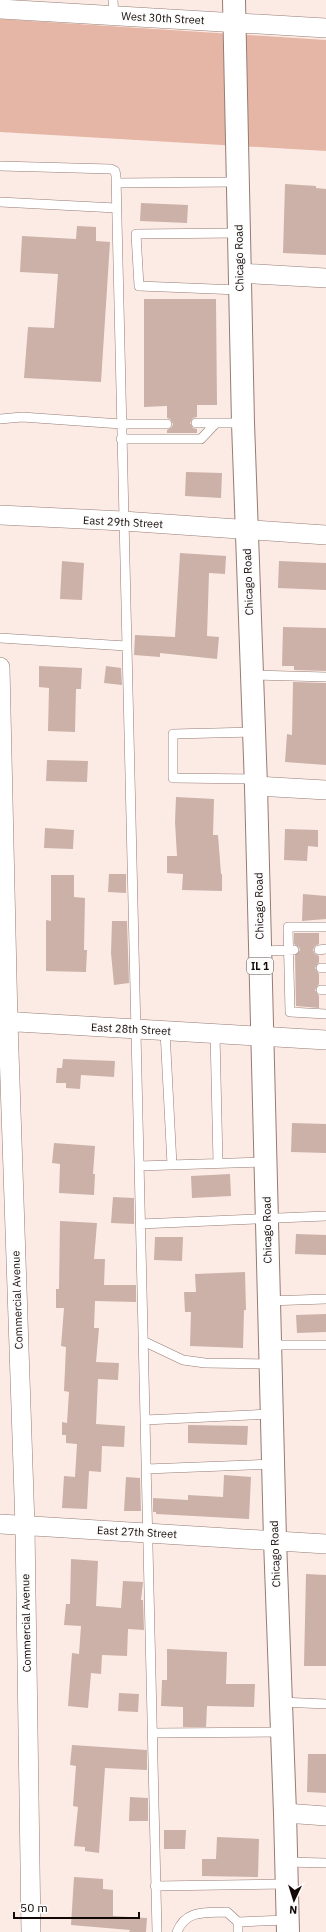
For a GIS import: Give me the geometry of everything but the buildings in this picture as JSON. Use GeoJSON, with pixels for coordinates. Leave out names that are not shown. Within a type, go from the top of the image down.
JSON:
{"type":"FeatureCollection","features":[{"type":"Feature","properties":{"kind":"main road","name":"Chicago Road"},"geometry":{"type":"LineString","coordinates":[[234,0],[242,423],[256,782],[274,1540],[285,1813],[287,1926]]}},
{"type":"Feature","properties":{"kind":"street","name":"West 30th Street"},"geometry":{"type":"LineString","coordinates":[[0,10],[114,8],[234,22],[326,28]]}},
{"type":"Feature","properties":{"kind":"street"},"geometry":{"type":"LineString","coordinates":[[239,281],[326,278]]}},
{"type":"Feature","properties":{"kind":"street","name":"East 29th Street"},"geometry":{"type":"LineString","coordinates":[[0,515],[123,521],[326,535]]}},
{"type":"Feature","properties":{"kind":"street","name":"Commercial Avenue"},"geometry":{"type":"LineString","coordinates":[[0,667],[4,1022],[25,1526],[31,1932]]}},
{"type":"Feature","properties":{"kind":"street"},"geometry":{"type":"LineString","coordinates":[[256,782],[326,790]]}},
{"type":"Feature","properties":{"kind":"street","name":"East 28th Street"},"geometry":{"type":"LineString","coordinates":[[4,1022],[326,1040]]}},
{"type":"Feature","properties":{"kind":"street","name":"East 27th Street"},"geometry":{"type":"LineString","coordinates":[[0,1524],[326,1544]]}},
{"type":"Feature","properties":{"kind":"street"},"geometry":{"type":"LineString","coordinates":[[285,1813],[326,1816]]}},
{"type":"Feature","properties":{"kind":"lane"},"geometry":{"type":"LineString","coordinates":[[0,166],[115,171],[148,1533],[156,1932]]}},
{"type":"Feature","properties":{"kind":"lane"},"geometry":{"type":"LineString","coordinates":[[116,183],[237,182]]}},
{"type":"Feature","properties":{"kind":"lane"},"geometry":{"type":"LineString","coordinates":[[0,202],[116,208]]}},
{"type":"Feature","properties":{"kind":"lane"},"geometry":{"type":"LineString","coordinates":[[238,233],[136,234],[139,286],[239,281]]}},
{"type":"Feature","properties":{"kind":"lane"},"geometry":{"type":"LineString","coordinates":[[0,418],[22,417],[121,424],[167,424]]}},
{"type":"Feature","properties":{"kind":"lane"},"geometry":{"type":"LineString","coordinates":[[196,423],[242,423]]}},
{"type":"Feature","properties":{"kind":"lane"},"geometry":{"type":"LineString","coordinates":[[121,439],[201,439],[216,423]]}},
{"type":"Feature","properties":{"kind":"lane"},"geometry":{"type":"LineString","coordinates":[[0,638],[126,646]]}},
{"type":"Feature","properties":{"kind":"lane"},"geometry":{"type":"LineString","coordinates":[[251,675],[326,677]]}},
{"type":"Feature","properties":{"kind":"lane"},"geometry":{"type":"LineString","coordinates":[[254,732],[173,734],[173,778],[256,782]]}},
{"type":"Feature","properties":{"kind":"lane"},"geometry":{"type":"LineString","coordinates":[[326,926],[288,927],[292,950],[292,989],[290,1012],[326,1014]]}},
{"type":"Feature","properties":{"kind":"lane"},"geometry":{"type":"LineString","coordinates":[[260,951],[292,950]]}},
{"type":"Feature","properties":{"kind":"lane"},"geometry":{"type":"LineString","coordinates":[[165,1031],[172,1165]]}},
{"type":"Feature","properties":{"kind":"lane"},"geometry":{"type":"LineString","coordinates":[[215,1034],[218,1163]]}},
{"type":"Feature","properties":{"kind":"lane"},"geometry":{"type":"LineString","coordinates":[[139,1166],[265,1162]]}},
{"type":"Feature","properties":{"kind":"lane"},"geometry":{"type":"LineString","coordinates":[[140,1224],[326,1216]]}},
{"type":"Feature","properties":{"kind":"lane"},"geometry":{"type":"LineString","coordinates":[[268,1301],[326,1299]]}},
{"type":"Feature","properties":{"kind":"lane"},"geometry":{"type":"LineString","coordinates":[[143,1341],[183,1360],[205,1363],[326,1345]]}},
{"type":"Feature","properties":{"kind":"lane"},"geometry":{"type":"LineString","coordinates":[[145,1420],[271,1414]]}},
{"type":"Feature","properties":{"kind":"lane"},"geometry":{"type":"LineString","coordinates":[[146,1469],[273,1464]]}},
{"type":"Feature","properties":{"kind":"lane"},"geometry":{"type":"LineString","coordinates":[[281,1702],[326,1704]]}},
{"type":"Feature","properties":{"kind":"lane"},"geometry":{"type":"LineString","coordinates":[[152,1733],[282,1732]]}},
{"type":"Feature","properties":{"kind":"lane"},"geometry":{"type":"LineString","coordinates":[[286,1862],[326,1863]]}},
{"type":"Feature","properties":{"kind":"lane"},"geometry":{"type":"LineString","coordinates":[[156,1886],[286,1884]]}},
{"type":"Feature","properties":{"kind":"lane"},"geometry":{"type":"LineString","coordinates":[[177,1932],[181,1921],[197,1913],[227,1912],[238,1922],[287,1926]]}},
{"type":"Feature","properties":{"kind":"lane"},"geometry":{"type":"LineString","coordinates":[[238,1922],[238,1932]]}},
{"type":"Feature","properties":{"kind":"shaded area"},"geometry":{"type":"Polygon","coordinates":[[[0,19],[326,40],[326,151],[0,132],[0,19]]]}}]}
